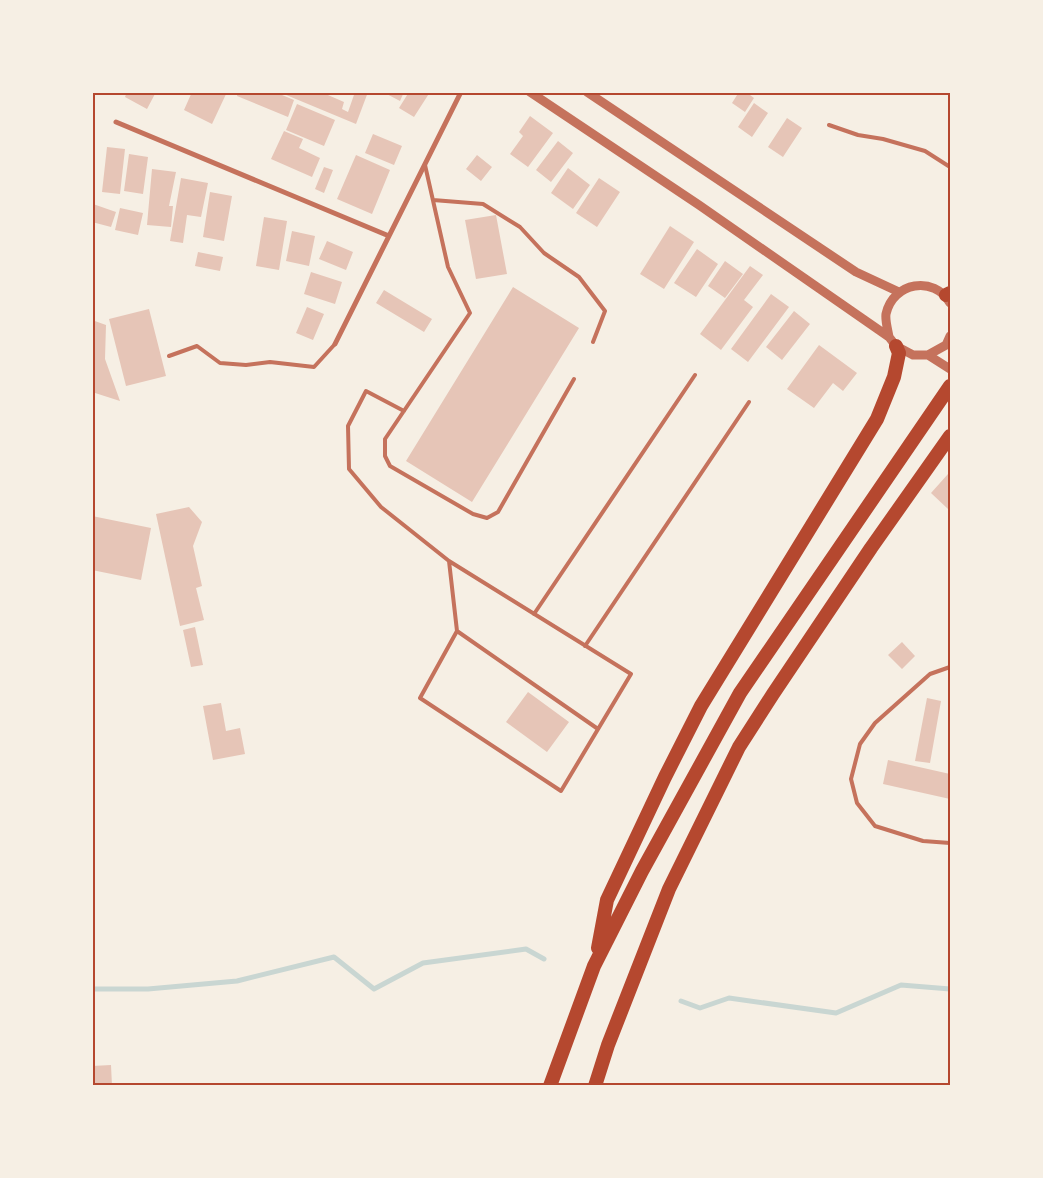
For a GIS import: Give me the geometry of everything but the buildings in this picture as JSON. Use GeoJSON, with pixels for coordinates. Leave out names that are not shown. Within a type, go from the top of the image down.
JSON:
{"type":"FeatureCollection","features":[{"type":"Feature","properties":{"kind":"highway"},"geometry":{"type":"LineString","coordinates":[[594,966],[607,900],[701,706],[877,418],[894,377],[899,353],[893,341]]}},
{"type":"Feature","properties":{"kind":"highway"},"geometry":{"type":"LineString","coordinates":[[550,1086],[594,966],[642,871],[740,693],[950,386]]}},
{"type":"Feature","properties":{"kind":"highway"},"geometry":{"type":"LineString","coordinates":[[595,1086],[608,1045],[668,889],[739,748],[855,571],[950,436]]}},
{"type":"Feature","properties":{"kind":"street"},"geometry":{"type":"LineString","coordinates":[[335,344],[461,92]]}},
{"type":"Feature","properties":{"kind":"street"},"geometry":{"type":"LineString","coordinates":[[530,92],[699,205],[913,355],[928,355],[946,345],[950,336]]}},
{"type":"Feature","properties":{"kind":"street"},"geometry":{"type":"LineString","coordinates":[[587,92],[856,272],[899,292]]}},
{"type":"Feature","properties":{"kind":"street"},"geometry":{"type":"LineString","coordinates":[[116,122],[389,236]]}},
{"type":"Feature","properties":{"kind":"street"},"geometry":{"type":"LineString","coordinates":[[893,341],[885,316],[890,303],[899,292],[914,285],[931,286],[949,297]]}},
{"type":"Feature","properties":{"kind":"street"},"geometry":{"type":"LineString","coordinates":[[928,355],[950,369]]}},
{"type":"Feature","properties":{"kind":"lane"},"geometry":{"type":"LineString","coordinates":[[829,125],[858,135],[883,139],[925,151],[950,167]]}},
{"type":"Feature","properties":{"kind":"lane"},"geometry":{"type":"LineString","coordinates":[[424,165],[448,268],[470,313],[385,440],[385,456],[390,466],[473,514],[487,518],[498,512],[574,379]]}},
{"type":"Feature","properties":{"kind":"lane"},"geometry":{"type":"LineString","coordinates":[[433,200],[483,204],[520,227],[544,253],[579,277],[605,311],[593,342]]}},
{"type":"Feature","properties":{"kind":"lane"},"geometry":{"type":"LineString","coordinates":[[169,356],[197,346],[220,363],[246,366],[270,362],[314,367],[335,344]]}},
{"type":"Feature","properties":{"kind":"lane"},"geometry":{"type":"LineString","coordinates":[[534,614],[695,375]]}},
{"type":"Feature","properties":{"kind":"lane"},"geometry":{"type":"LineString","coordinates":[[404,411],[366,391],[348,426],[348,469],[381,507],[449,561],[630,674],[561,791],[420,698],[457,631],[449,561]]}},
{"type":"Feature","properties":{"kind":"lane"},"geometry":{"type":"LineString","coordinates":[[585,646],[749,402]]}},
{"type":"Feature","properties":{"kind":"lane"},"geometry":{"type":"LineString","coordinates":[[457,631],[598,729]]}},
{"type":"Feature","properties":{"kind":"lane"},"geometry":{"type":"LineString","coordinates":[[950,667],[930,674],[875,723],[860,744],[851,779],[857,802],[875,826],[923,841],[950,842]]}},
{"type":"Feature","properties":{"kind":"waterway"},"geometry":{"type":"LineString","coordinates":[[92,989],[148,989],[237,981],[334,957],[374,989],[423,963],[526,949],[544,959]]}},
{"type":"Feature","properties":{"kind":"waterway"},"geometry":{"type":"LineString","coordinates":[[681,1001],[700,1008],[729,998],[836,1013],[901,985],[950,989]]}}]}
